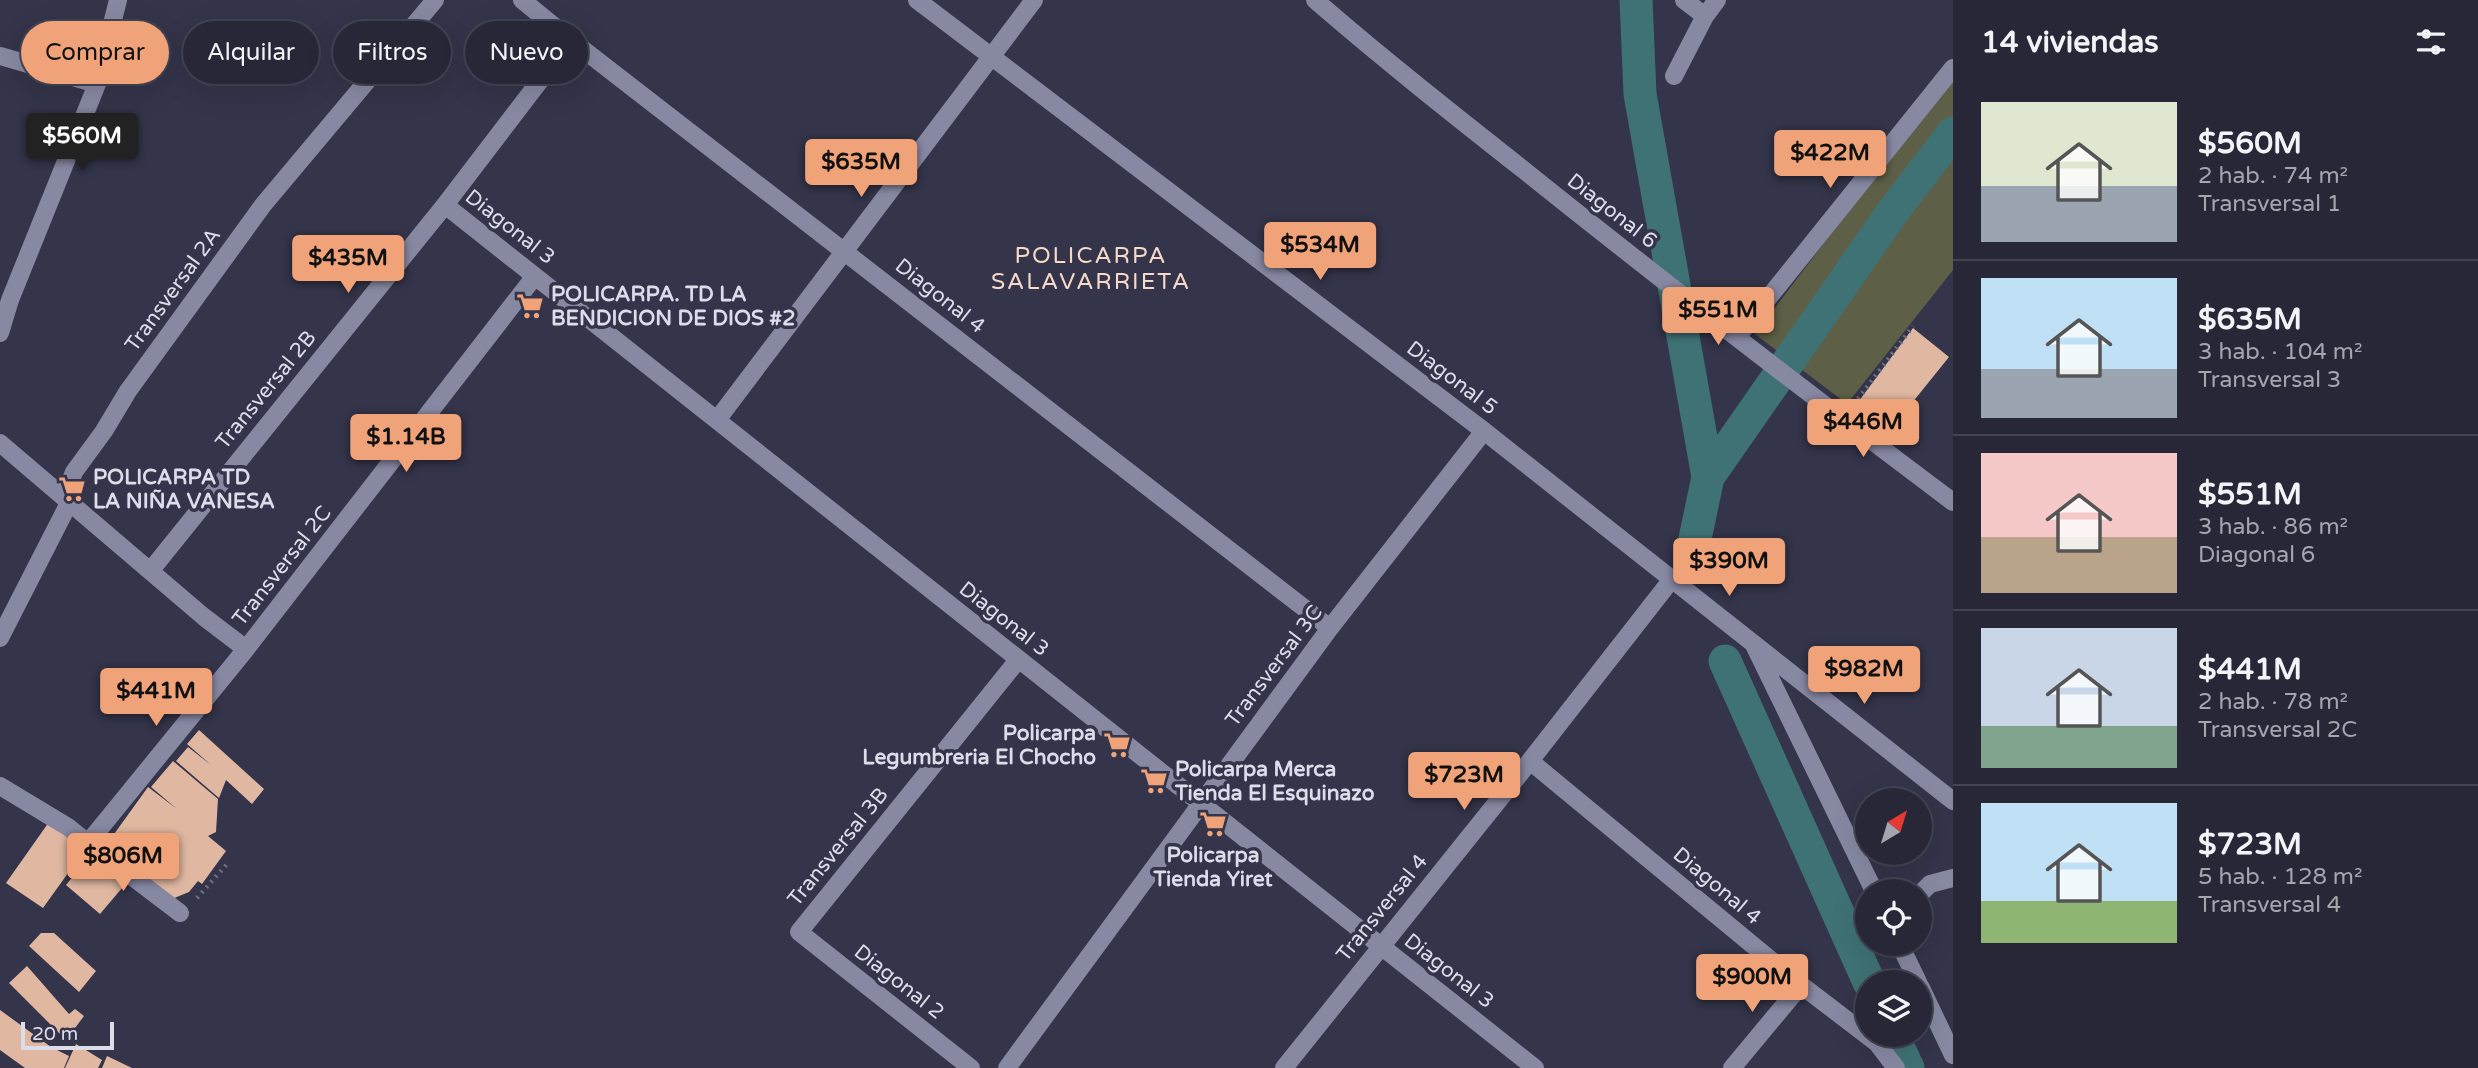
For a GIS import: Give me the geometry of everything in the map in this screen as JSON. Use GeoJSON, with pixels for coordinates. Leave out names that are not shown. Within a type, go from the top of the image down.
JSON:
{"type":"FeatureCollection","features":[{"type":"Feature","properties":{"kind":"street"},"geometry":{"type":"LineString","coordinates":[[112,21],[118,0]]}},
{"type":"Feature","properties":{"kind":"street","name":"Transversal 2A"},"geometry":{"type":"LineString","coordinates":[[0,638],[69,503],[68,488],[74,472],[104,431],[135,380],[262,205],[435,0]]}},
{"type":"Feature","properties":{"kind":"street","name":"Diagonal 4"},"geometry":{"type":"LineString","coordinates":[[522,0],[548,21]]}},
{"type":"Feature","properties":{"kind":"street","name":"Diagonal 5"},"geometry":{"type":"LineString","coordinates":[[917,0],[1485,431],[1953,802]]}},
{"type":"Feature","properties":{"kind":"street"},"geometry":{"type":"LineString","coordinates":[[717,420],[1034,0]]}},
{"type":"Feature","properties":{"kind":"street","name":"Diagonal 6"},"geometry":{"type":"LineString","coordinates":[[1315,0],[1394,69],[1797,385],[1953,502]]}},
{"type":"Feature","properties":{"kind":"street"},"geometry":{"type":"LineString","coordinates":[[1684,0],[1705,16]]}},
{"type":"Feature","properties":{"kind":"street"},"geometry":{"type":"LineString","coordinates":[[1674,76],[1705,16],[1717,0]]}},
{"type":"Feature","properties":{"kind":"street","name":"Diagonal 4"},"geometry":{"type":"LineString","coordinates":[[588,53],[1331,628]]}},
{"type":"Feature","properties":{"kind":"street"},"geometry":{"type":"LineString","coordinates":[[0,56],[21,62]]}},
{"type":"Feature","properties":{"kind":"street"},"geometry":{"type":"LineString","coordinates":[[1737,337],[1953,68]]}},
{"type":"Feature","properties":{"kind":"street"},"geometry":{"type":"LineString","coordinates":[[0,333],[5,298],[96,84]]}},
{"type":"Feature","properties":{"kind":"street","name":"Transversal 2B"},"geometry":{"type":"LineString","coordinates":[[150,570],[445,205],[537,84]]}},
{"type":"Feature","properties":{"kind":"street","name":"Diagonal 3"},"geometry":{"type":"LineString","coordinates":[[445,205],[1535,1068]]}},
{"type":"Feature","properties":{"kind":"street","name":"Transversal 2C"},"geometry":{"type":"LineString","coordinates":[[86,841],[246,649],[536,276]]}},
{"type":"Feature","properties":{"kind":"street","name":"Transversal 3C"},"geometry":{"type":"LineString","coordinates":[[1007,1068],[1331,628],[1485,431]]}},
{"type":"Feature","properties":{"kind":"street"},"geometry":{"type":"LineString","coordinates":[[0,443],[204,617],[246,649]]}},
{"type":"Feature","properties":{"kind":"street","name":"Transversal 4"},"geometry":{"type":"LineString","coordinates":[[1284,1068],[1672,579]]}},
{"type":"Feature","properties":{"kind":"street"},"geometry":{"type":"LineString","coordinates":[[1752,640],[1868,879]]}},
{"type":"Feature","properties":{"kind":"street","name":"Transversal 3B"},"geometry":{"type":"LineString","coordinates":[[799,932],[1018,660]]}},
{"type":"Feature","properties":{"kind":"street","name":"Diagonal 4"},"geometry":{"type":"LineString","coordinates":[[1530,761],[1801,985],[1877,1043],[1896,1068]]}},
{"type":"Feature","properties":{"kind":"street"},"geometry":{"type":"LineString","coordinates":[[0,786],[48,814],[180,913]]}},
{"type":"Feature","properties":{"kind":"street"},"geometry":{"type":"LineString","coordinates":[[1932,883],[1953,878]]}},
{"type":"Feature","properties":{"kind":"street","name":"Diagonal 2"},"geometry":{"type":"LineString","coordinates":[[799,932],[971,1068]]}},
{"type":"Feature","properties":{"kind":"street"},"geometry":{"type":"LineString","coordinates":[[1732,1068],[1801,985]]}},
{"type":"Feature","properties":{"kind":"street"},"geometry":{"type":"LineString","coordinates":[[1932,1011],[1953,1055]]}},
{"type":"Feature","properties":{"kind":"path"},"geometry":{"type":"LineString","coordinates":[[1843,420],[1913,326]]}},
{"type":"Feature","properties":{"kind":"path"},"geometry":{"type":"LineString","coordinates":[[180,913],[183,914],[229,862]]}},
{"type":"Feature","properties":{"kind":"green space"},"geometry":{"type":"Polygon","coordinates":[[[1953,73],[1953,270],[1847,404],[1755,334],[1953,73]]]}},
{"type":"Feature","properties":{"kind":"building"},"geometry":{"type":"Polygon","coordinates":[[[1913,328],[1949,357],[1887,434],[1853,409],[1913,328]]]}},
{"type":"Feature","properties":{"kind":"building"},"geometry":{"type":"Polygon","coordinates":[[[199,730],[264,789],[252,804],[226,780],[219,798],[176,761],[188,747],[211,765],[187,744],[199,730]]]}},
{"type":"Feature","properties":{"kind":"building"},"geometry":{"type":"Polygon","coordinates":[[[173,761],[218,799],[216,832],[208,836],[226,851],[202,884],[198,881],[189,892],[167,901],[104,848],[148,787],[177,809],[151,787],[173,761]]]}},
{"type":"Feature","properties":{"kind":"building"},"geometry":{"type":"Polygon","coordinates":[[[49,822],[86,848],[43,908],[6,883],[49,822]]]}},
{"type":"Feature","properties":{"kind":"building"},"geometry":{"type":"Polygon","coordinates":[[[93,852],[128,881],[100,914],[66,885],[93,852]]]}},
{"type":"Feature","properties":{"kind":"building"},"geometry":{"type":"Polygon","coordinates":[[[41,933],[54,933],[96,971],[79,992],[29,946],[41,933]]]}},
{"type":"Feature","properties":{"kind":"building"},"geometry":{"type":"Polygon","coordinates":[[[27,966],[69,1014],[75,1009],[84,1016],[66,1040],[9,983],[27,966]]]}},
{"type":"Feature","properties":{"kind":"building"},"geometry":{"type":"Polygon","coordinates":[[[0,1010],[51,1047],[69,1056],[64,1068],[25,1068],[0,1050],[0,1010]]]}},
{"type":"Feature","properties":{"kind":"building"},"geometry":{"type":"Polygon","coordinates":[[[76,1044],[102,1060],[98,1068],[65,1068],[76,1044]]]}},
{"type":"Feature","properties":{"kind":"building"},"geometry":{"type":"Polygon","coordinates":[[[107,1056],[132,1068],[102,1068],[107,1056]]]}},
{"type":"Feature","properties":{"kind":"waterway"},"geometry":{"type":"LineString","coordinates":[[1636,0],[1640,94],[1708,477],[1695,539]]}},
{"type":"Feature","properties":{"kind":"waterway"},"geometry":{"type":"LineString","coordinates":[[1708,477],[1894,210],[1953,133]]}},
{"type":"Feature","properties":{"kind":"waterway"},"geometry":{"type":"LineString","coordinates":[[1725,661],[1864,970]]}},
{"type":"Feature","properties":{"kind":"waterway"},"geometry":{"type":"LineString","coordinates":[[1898,1047],[1908,1068]]}},
{"type":"Feature","properties":{"kind":"place","name":"POLICARPA. TD LA BENDICION DE DIOS #2"},"geometry":{"type":"Point","coordinates":[530,306]}},
{"type":"Feature","properties":{"kind":"place","name":"POLICARPA TD LA NIÑA VANESA"},"geometry":{"type":"Point","coordinates":[72,489]}},
{"type":"Feature","properties":{"kind":"place","name":"Policarpa Legumbreria El Chocho"},"geometry":{"type":"Point","coordinates":[1117,745]}},
{"type":"Feature","properties":{"kind":"place","name":"Policarpa Merca Tienda El Esquinazo"},"geometry":{"type":"Point","coordinates":[1154,781]}},
{"type":"Feature","properties":{"kind":"place","name":"Policarpa Tienda Yiret"},"geometry":{"type":"Point","coordinates":[1213,824]}},
{"type":"Feature","properties":{"kind":"district","name":"POLICARPA SALAVARRIETA"},"geometry":{"type":"Point","coordinates":[1091,269]}}]}
